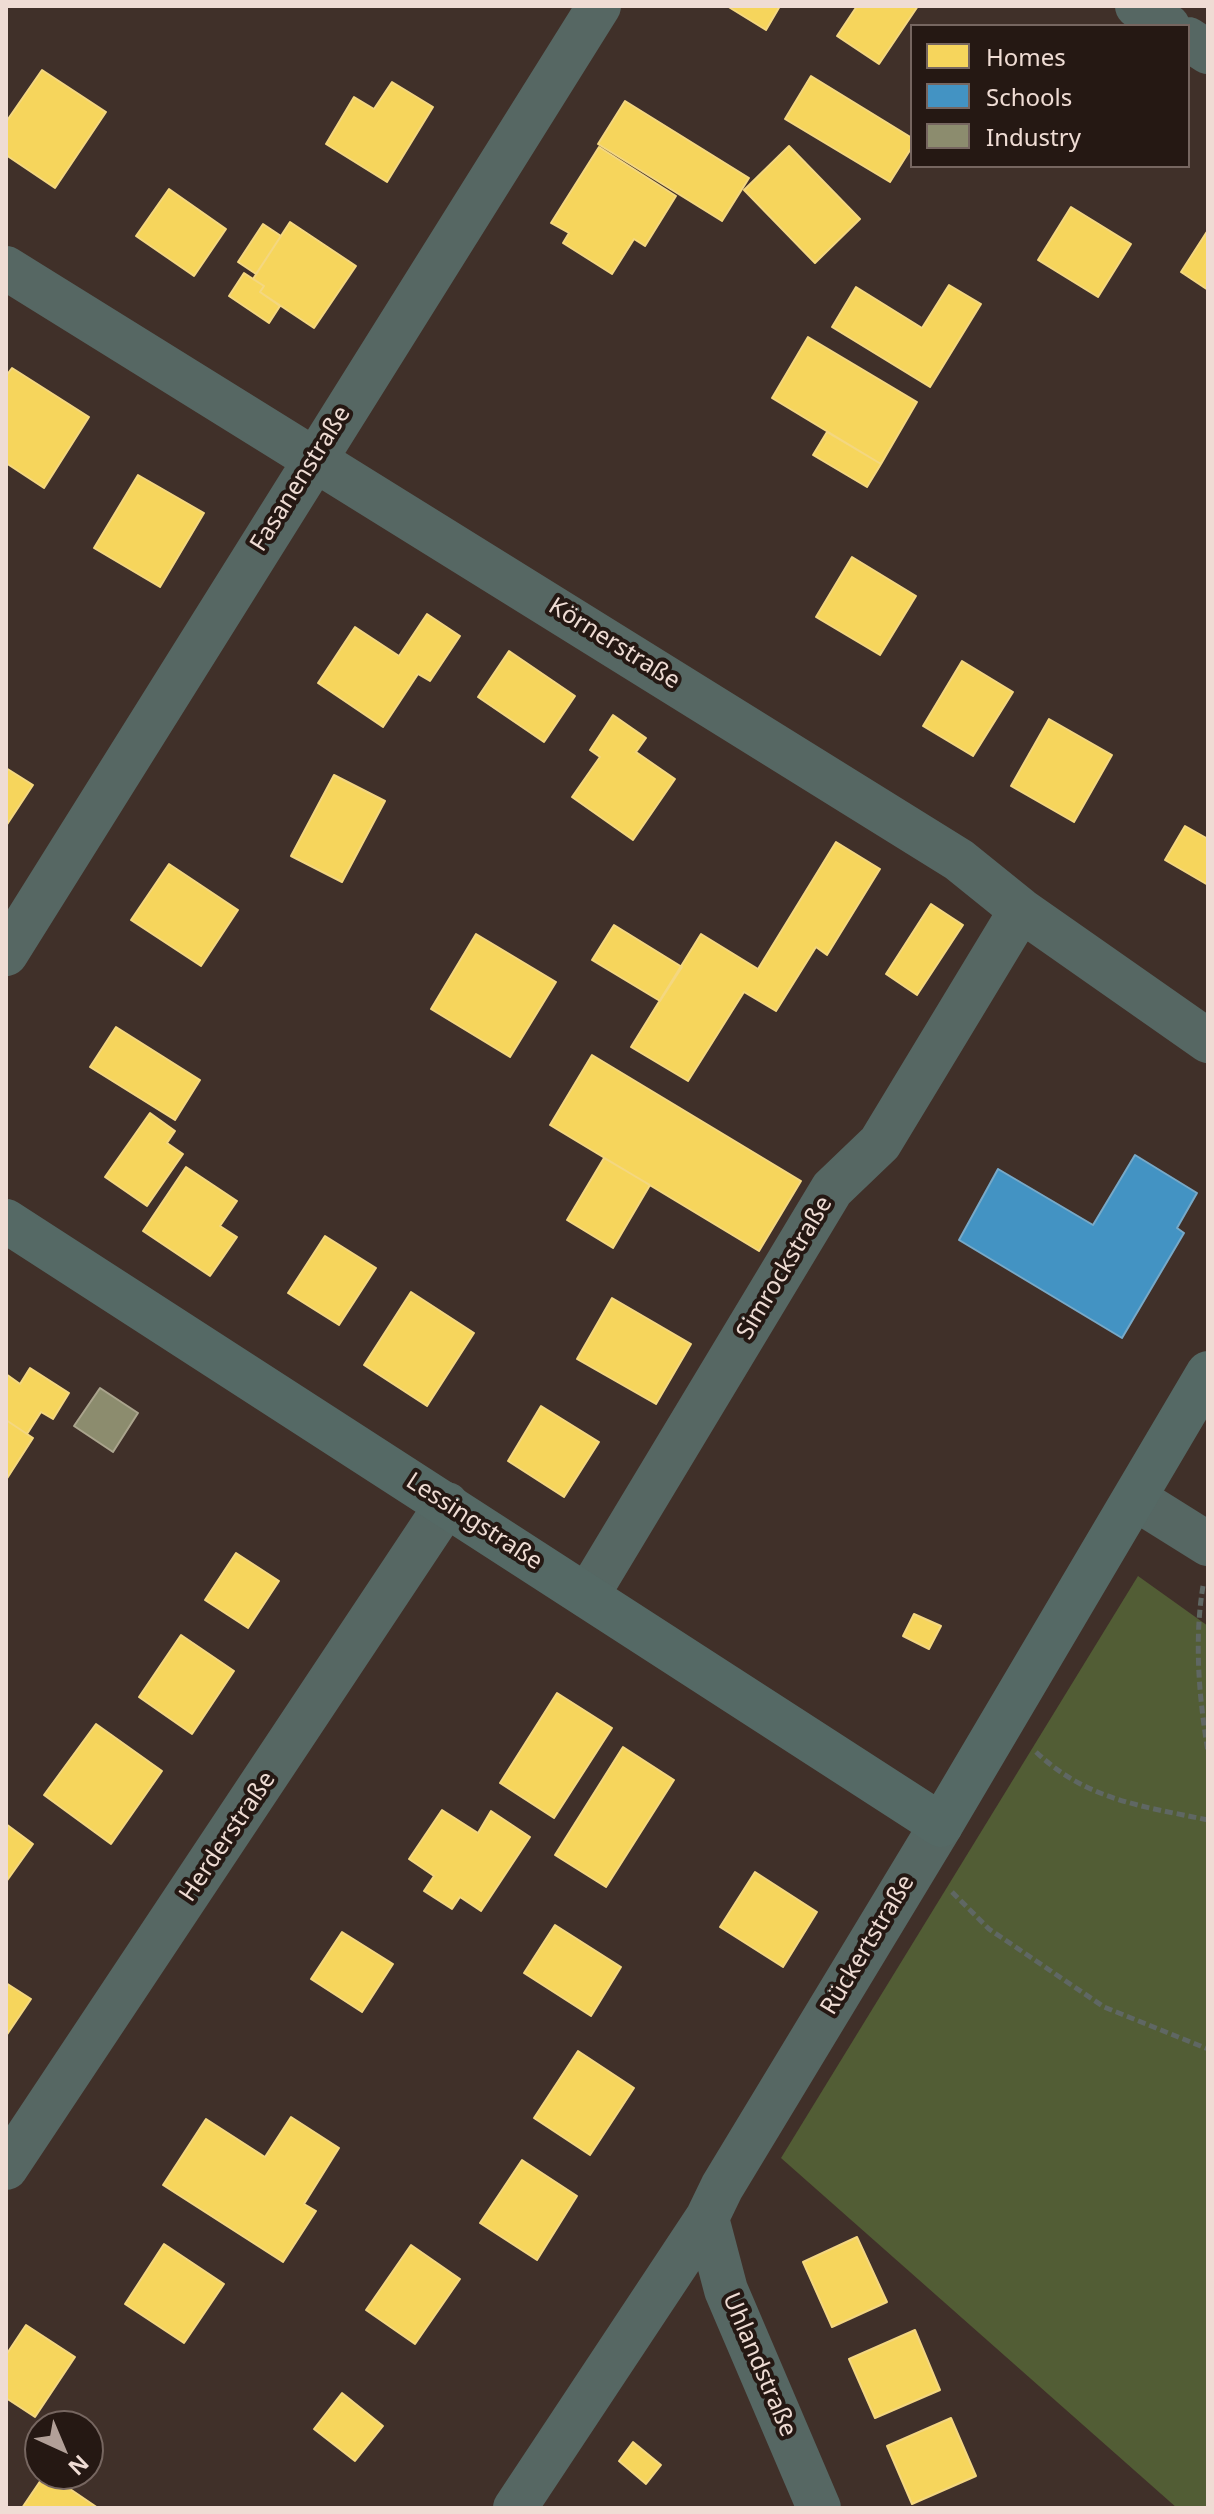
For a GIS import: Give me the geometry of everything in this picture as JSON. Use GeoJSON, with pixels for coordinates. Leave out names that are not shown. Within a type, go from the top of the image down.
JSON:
{"type":"FeatureCollection","features":[{"type":"Feature","properties":{"kind":"street","name":"Fasanenstraße"},"geometry":{"type":"LineString","coordinates":[[6,954],[314,457],[599,6]]}},
{"type":"Feature","properties":{"kind":"street"},"geometry":{"type":"LineString","coordinates":[[1137,6],[1165,24]]}},
{"type":"Feature","properties":{"kind":"street"},"geometry":{"type":"LineString","coordinates":[[1190,40],[1208,52]]}},
{"type":"Feature","properties":{"kind":"street","name":"Körnerstraße"},"geometry":{"type":"LineString","coordinates":[[6,268],[959,860],[1021,910],[1208,1041]]}},
{"type":"Feature","properties":{"kind":"street","name":"Simrockstraße"},"geometry":{"type":"LineString","coordinates":[[587,1596],[832,1189],[880,1143],[1021,910]]}},
{"type":"Feature","properties":{"kind":"street","name":"Lessingstraße"},"geometry":{"type":"LineString","coordinates":[[6,1221],[587,1596],[930,1843]]}},
{"type":"Feature","properties":{"kind":"street","name":"Rückertstraße"},"geometry":{"type":"LineString","coordinates":[[515,2508],[707,2218],[722,2187],[1136,1499],[1208,1373]]}},
{"type":"Feature","properties":{"kind":"street"},"geometry":{"type":"LineString","coordinates":[[1136,1499],[1207,1558]]}},
{"type":"Feature","properties":{"kind":"street","name":"Herderstraße"},"geometry":{"type":"LineString","coordinates":[[6,2168],[447,1504]]}},
{"type":"Feature","properties":{"kind":"street","name":"Uhlandstraße"},"geometry":{"type":"LineString","coordinates":[[707,2218],[726,2290],[819,2508]]}},
{"type":"Feature","properties":{"kind":"path"},"geometry":{"type":"LineString","coordinates":[[1207,1558],[1199,1609],[1199,1696],[1208,1752]]}},
{"type":"Feature","properties":{"kind":"path"},"geometry":{"type":"LineString","coordinates":[[1003,1721],[1061,1776],[1109,1799],[1208,1820]]}},
{"type":"Feature","properties":{"kind":"path"},"geometry":{"type":"LineString","coordinates":[[930,1843],[989,1929],[1104,2007],[1208,2049]]}},
{"type":"Feature","properties":{"kind":"green space"},"geometry":{"type":"Polygon","coordinates":[[[1138,1576],[1208,1626],[1208,2508],[1177,2508],[781,2158],[1138,1576]]]}},
{"type":"Feature","properties":{"kind":"building: Homes"},"geometry":{"type":"Polygon","coordinates":[[[727,6],[780,6],[766,30],[727,6]]]}},
{"type":"Feature","properties":{"kind":"building: Homes"},"geometry":{"type":"Polygon","coordinates":[[[857,6],[918,6],[879,64],[837,36],[857,6]]]}},
{"type":"Feature","properties":{"kind":"building: Homes"},"geometry":{"type":"Polygon","coordinates":[[[42,70],[106,112],[55,188],[6,155],[6,122],[42,70]]]}},
{"type":"Feature","properties":{"kind":"building: Homes"},"geometry":{"type":"Polygon","coordinates":[[[811,76],[910,137],[910,150],[890,182],[785,119],[811,76]]]}},
{"type":"Feature","properties":{"kind":"building: Homes"},"geometry":{"type":"Polygon","coordinates":[[[392,82],[433,107],[387,182],[326,144],[354,97],[374,109],[392,82]]]}},
{"type":"Feature","properties":{"kind":"building: Homes"},"geometry":{"type":"Polygon","coordinates":[[[625,101],[749,178],[722,221],[598,144],[625,101]]]}},
{"type":"Feature","properties":{"kind":"building: Homes"},"geometry":{"type":"Polygon","coordinates":[[[789,146],[860,219],[815,263],[744,190],[789,146]]]}},
{"type":"Feature","properties":{"kind":"building: Homes"},"geometry":{"type":"Polygon","coordinates":[[[599,147],[676,196],[645,246],[634,239],[612,274],[563,243],[569,233],[551,223],[599,147]]]}},
{"type":"Feature","properties":{"kind":"building: Homes"},"geometry":{"type":"Polygon","coordinates":[[[169,189],[226,229],[194,276],[136,236],[169,189]]]}},
{"type":"Feature","properties":{"kind":"building: Homes"},"geometry":{"type":"Polygon","coordinates":[[[1071,207],[1131,244],[1098,297],[1038,260],[1071,207]]]}},
{"type":"Feature","properties":{"kind":"building: Homes"},"geometry":{"type":"Polygon","coordinates":[[[290,222],[356,266],[314,328],[260,292],[264,286],[253,279],[290,222]]]}},
{"type":"Feature","properties":{"kind":"building: Homes"},"geometry":{"type":"Polygon","coordinates":[[[263,224],[281,236],[256,274],[238,262],[263,224]]]}},
{"type":"Feature","properties":{"kind":"building: Homes"},"geometry":{"type":"Polygon","coordinates":[[[1208,230],[1208,290],[1181,272],[1208,230]]]}},
{"type":"Feature","properties":{"kind":"building: Homes"},"geometry":{"type":"Polygon","coordinates":[[[244,273],[264,286],[260,292],[280,306],[269,323],[229,296],[244,273]]]}},
{"type":"Feature","properties":{"kind":"building: Homes"},"geometry":{"type":"Polygon","coordinates":[[[949,285],[981,304],[930,387],[832,327],[856,287],[922,328],[949,285]]]}},
{"type":"Feature","properties":{"kind":"building: Homes"},"geometry":{"type":"Polygon","coordinates":[[[808,337],[917,402],[881,464],[772,398],[808,337]]]}},
{"type":"Feature","properties":{"kind":"building: Homes"},"geometry":{"type":"Polygon","coordinates":[[[12,368],[89,417],[44,488],[6,463],[6,376],[12,368]]]}},
{"type":"Feature","properties":{"kind":"building: Homes"},"geometry":{"type":"Polygon","coordinates":[[[827,432],[881,464],[867,487],[813,455],[827,432]]]}},
{"type":"Feature","properties":{"kind":"building: Homes"},"geometry":{"type":"Polygon","coordinates":[[[138,475],[204,513],[160,587],[94,548],[138,475]]]}},
{"type":"Feature","properties":{"kind":"building: Homes"},"geometry":{"type":"Polygon","coordinates":[[[852,557],[916,596],[880,655],[816,617],[852,557]]]}},
{"type":"Feature","properties":{"kind":"building: Homes"},"geometry":{"type":"Polygon","coordinates":[[[427,614],[460,636],[430,681],[418,674],[383,727],[318,683],[355,627],[399,656],[427,614]]]}},
{"type":"Feature","properties":{"kind":"building: Homes"},"geometry":{"type":"Polygon","coordinates":[[[509,651],[575,696],[544,742],[478,697],[509,651]]]}},
{"type":"Feature","properties":{"kind":"building: Homes"},"geometry":{"type":"Polygon","coordinates":[[[962,661],[1013,692],[973,756],[923,726],[962,661]]]}},
{"type":"Feature","properties":{"kind":"building: Homes"},"geometry":{"type":"Polygon","coordinates":[[[613,715],[646,738],[636,752],[675,779],[633,840],[572,797],[600,757],[590,750],[613,715]]]}},
{"type":"Feature","properties":{"kind":"building: Homes"},"geometry":{"type":"Polygon","coordinates":[[[1049,719],[1112,755],[1074,822],[1011,786],[1049,719]]]}},
{"type":"Feature","properties":{"kind":"building: Homes"},"geometry":{"type":"Polygon","coordinates":[[[6,768],[33,785],[6,826],[6,768]]]}},
{"type":"Feature","properties":{"kind":"building: Homes"},"geometry":{"type":"Polygon","coordinates":[[[334,775],[385,801],[342,882],[291,856],[334,775]]]}},
{"type":"Feature","properties":{"kind":"building: Homes"},"geometry":{"type":"Polygon","coordinates":[[[1185,826],[1208,839],[1208,885],[1165,860],[1185,826]]]}},
{"type":"Feature","properties":{"kind":"building: Homes"},"geometry":{"type":"Polygon","coordinates":[[[836,842],[880,869],[827,955],[816,947],[776,1011],[744,992],[688,1081],[631,1047],[701,934],[758,969],[836,842]]]}},
{"type":"Feature","properties":{"kind":"building: Homes"},"geometry":{"type":"Polygon","coordinates":[[[169,864],[238,910],[201,966],[131,920],[169,864]]]}},
{"type":"Feature","properties":{"kind":"building: Homes"},"geometry":{"type":"Polygon","coordinates":[[[931,904],[963,925],[917,995],[886,974],[931,904]]]}},
{"type":"Feature","properties":{"kind":"building: Homes"},"geometry":{"type":"Polygon","coordinates":[[[614,925],[682,967],[660,1001],[592,960],[614,925]]]}},
{"type":"Feature","properties":{"kind":"building: Homes"},"geometry":{"type":"Polygon","coordinates":[[[476,934],[556,982],[510,1057],[431,1009],[476,934]]]}},
{"type":"Feature","properties":{"kind":"building: Homes"},"geometry":{"type":"Polygon","coordinates":[[[116,1027],[200,1080],[175,1120],[90,1067],[116,1027]]]}},
{"type":"Feature","properties":{"kind":"building: Homes"},"geometry":{"type":"Polygon","coordinates":[[[592,1055],[801,1181],[759,1251],[550,1125],[592,1055]]]}},
{"type":"Feature","properties":{"kind":"building: Homes"},"geometry":{"type":"Polygon","coordinates":[[[150,1113],[175,1131],[167,1143],[183,1154],[147,1206],[105,1177],[150,1113]]]}},
{"type":"Feature","properties":{"kind":"building: Homes"},"geometry":{"type":"Polygon","coordinates":[[[604,1158],[650,1185],[613,1248],[567,1220],[604,1158]]]}},
{"type":"Feature","properties":{"kind":"building: Homes"},"geometry":{"type":"Polygon","coordinates":[[[186,1167],[237,1201],[220,1226],[237,1237],[210,1276],[143,1231],[186,1167]]]}},
{"type":"Feature","properties":{"kind":"building: Homes"},"geometry":{"type":"Polygon","coordinates":[[[325,1236],[376,1268],[339,1325],[288,1293],[325,1236]]]}},
{"type":"Feature","properties":{"kind":"building: Homes"},"geometry":{"type":"Polygon","coordinates":[[[411,1292],[474,1333],[427,1406],[364,1365],[411,1292]]]}},
{"type":"Feature","properties":{"kind":"building: Homes"},"geometry":{"type":"Polygon","coordinates":[[[612,1298],[691,1344],[656,1404],[577,1359],[612,1298]]]}},
{"type":"Feature","properties":{"kind":"building: Homes"},"geometry":{"type":"Polygon","coordinates":[[[30,1368],[69,1393],[53,1419],[41,1412],[27,1434],[6,1420],[6,1374],[20,1384],[30,1368]]]}},
{"type":"Feature","properties":{"kind":"building: Homes"},"geometry":{"type":"Polygon","coordinates":[[[541,1406],[599,1442],[564,1497],[508,1461],[541,1406]]]}},
{"type":"Feature","properties":{"kind":"building: Homes"},"geometry":{"type":"Polygon","coordinates":[[[6,1420],[33,1438],[6,1480],[6,1420]]]}},
{"type":"Feature","properties":{"kind":"building: Homes"},"geometry":{"type":"Polygon","coordinates":[[[236,1553],[279,1581],[248,1628],[205,1600],[236,1553]]]}},
{"type":"Feature","properties":{"kind":"building: Homes"},"geometry":{"type":"Polygon","coordinates":[[[914,1614],[941,1626],[929,1649],[903,1636],[914,1614]]]}},
{"type":"Feature","properties":{"kind":"building: Homes"},"geometry":{"type":"Polygon","coordinates":[[[181,1635],[234,1671],[192,1734],[139,1697],[181,1635]]]}},
{"type":"Feature","properties":{"kind":"building: Homes"},"geometry":{"type":"Polygon","coordinates":[[[557,1693],[612,1728],[554,1818],[500,1783],[557,1693]]]}},
{"type":"Feature","properties":{"kind":"building: Homes"},"geometry":{"type":"Polygon","coordinates":[[[96,1724],[162,1771],[111,1844],[44,1795],[96,1724]]]}},
{"type":"Feature","properties":{"kind":"building: Homes"},"geometry":{"type":"Polygon","coordinates":[[[623,1747],[674,1780],[606,1887],[555,1855],[623,1747]]]}},
{"type":"Feature","properties":{"kind":"building: Homes"},"geometry":{"type":"Polygon","coordinates":[[[442,1810],[478,1833],[491,1811],[530,1837],[481,1911],[460,1897],[452,1909],[424,1891],[434,1876],[409,1859],[442,1810]]]}},
{"type":"Feature","properties":{"kind":"building: Homes"},"geometry":{"type":"Polygon","coordinates":[[[6,1824],[33,1844],[6,1882],[6,1824]]]}},
{"type":"Feature","properties":{"kind":"building: Homes"},"geometry":{"type":"Polygon","coordinates":[[[755,1872],[817,1912],[783,1967],[720,1927],[755,1872]]]}},
{"type":"Feature","properties":{"kind":"building: Homes"},"geometry":{"type":"Polygon","coordinates":[[[555,1925],[621,1967],[591,2016],[524,1973],[555,1925]]]}},
{"type":"Feature","properties":{"kind":"building: Homes"},"geometry":{"type":"Polygon","coordinates":[[[342,1932],[393,1964],[362,2012],[311,1979],[342,1932]]]}},
{"type":"Feature","properties":{"kind":"building: Homes"},"geometry":{"type":"Polygon","coordinates":[[[6,1983],[31,1999],[6,2036],[6,1983]]]}},
{"type":"Feature","properties":{"kind":"building: Homes"},"geometry":{"type":"Polygon","coordinates":[[[578,2051],[634,2088],[590,2155],[534,2118],[578,2051]]]}},
{"type":"Feature","properties":{"kind":"building: Homes"},"geometry":{"type":"Polygon","coordinates":[[[291,2117],[339,2148],[304,2204],[316,2211],[283,2262],[163,2185],[206,2119],[265,2157],[291,2117]]]}},
{"type":"Feature","properties":{"kind":"building: Homes"},"geometry":{"type":"Polygon","coordinates":[[[522,2160],[577,2196],[537,2260],[480,2223],[522,2160]]]}},
{"type":"Feature","properties":{"kind":"building: Homes"},"geometry":{"type":"Polygon","coordinates":[[[857,2237],[887,2302],[832,2327],[803,2262],[857,2237]]]}},
{"type":"Feature","properties":{"kind":"building: Homes"},"geometry":{"type":"Polygon","coordinates":[[[164,2244],[224,2284],[184,2343],[125,2304],[164,2244]]]}},
{"type":"Feature","properties":{"kind":"building: Homes"},"geometry":{"type":"Polygon","coordinates":[[[411,2245],[460,2279],[415,2344],[366,2310],[411,2245]]]}},
{"type":"Feature","properties":{"kind":"building: Homes"},"geometry":{"type":"Polygon","coordinates":[[[26,2325],[75,2357],[40,2410],[24,2410],[6,2398],[6,2355],[26,2325]]]}},
{"type":"Feature","properties":{"kind":"building: Homes"},"geometry":{"type":"Polygon","coordinates":[[[915,2330],[940,2390],[875,2418],[849,2359],[915,2330]]]}},
{"type":"Feature","properties":{"kind":"building: Homes"},"geometry":{"type":"Polygon","coordinates":[[[342,2393],[383,2426],[355,2461],[314,2429],[342,2393]]]}},
{"type":"Feature","properties":{"kind":"building: Homes"},"geometry":{"type":"Polygon","coordinates":[[[951,2418],[976,2476],[912,2504],[887,2446],[951,2418]]]}},
{"type":"Feature","properties":{"kind":"building: Homes"},"geometry":{"type":"Polygon","coordinates":[[[633,2442],[661,2465],[646,2484],[619,2461],[633,2442]]]}},
{"type":"Feature","properties":{"kind":"building: Homes"},"geometry":{"type":"Polygon","coordinates":[[[34,2490],[72,2490],[98,2508],[22,2508],[34,2490]]]}},
{"type":"Feature","properties":{"kind":"building: Schools"},"geometry":{"type":"Polygon","coordinates":[[[1135,1155],[1197,1193],[1177,1228],[1184,1233],[1122,1338],[959,1240],[998,1169],[1093,1225],[1135,1155]]]}},
{"type":"Feature","properties":{"kind":"building: Industry"},"geometry":{"type":"Polygon","coordinates":[[[100,1388],[138,1413],[113,1452],[74,1426],[100,1388]]]}}]}
